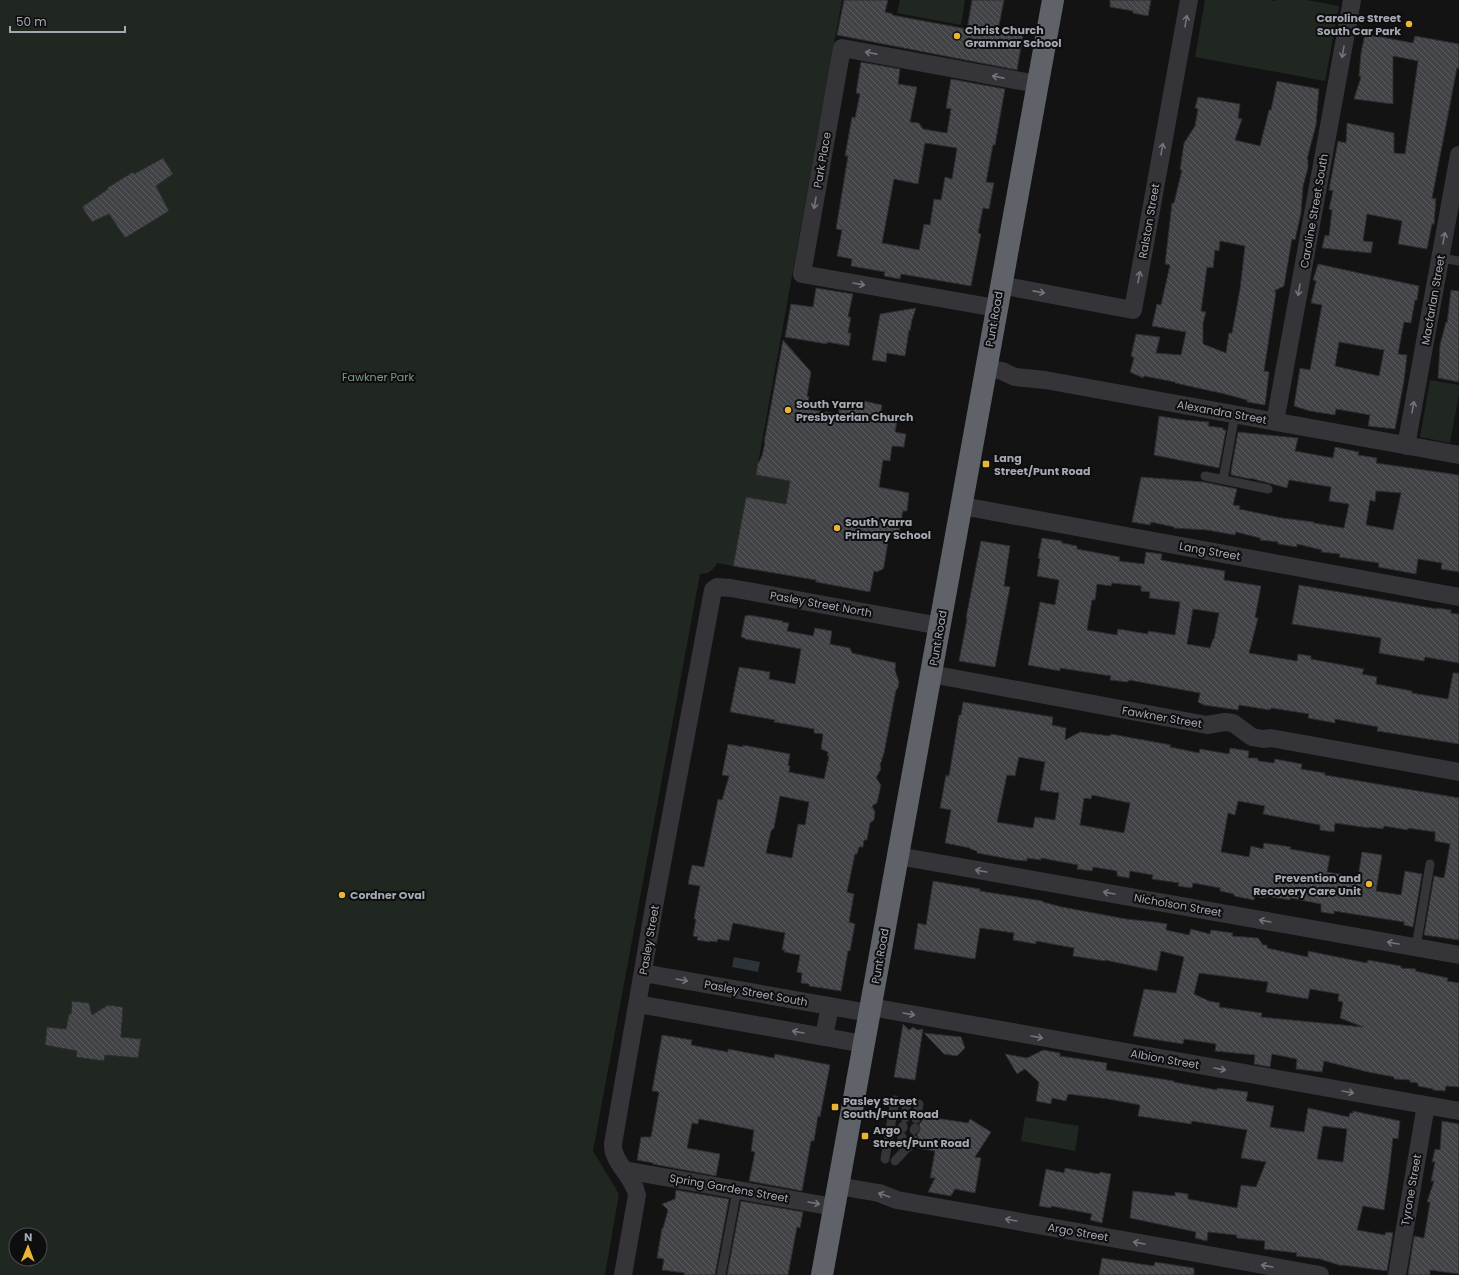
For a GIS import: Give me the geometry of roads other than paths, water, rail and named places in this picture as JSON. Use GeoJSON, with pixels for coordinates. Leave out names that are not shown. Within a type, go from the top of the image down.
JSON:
{"type":"FeatureCollection","features":[{"type":"Feature","properties":{"kind":"highway","name":"Punt Road"},"geometry":{"type":"LineString","coordinates":[[822,1275],[962,506],[1000,285],[1053,0]]}},
{"type":"Feature","properties":{"kind":"street","name":"Ralston Street"},"geometry":{"type":"LineString","coordinates":[[1000,285],[1133,310],[1189,0]]}},
{"type":"Feature","properties":{"kind":"street","name":"Caroline Street South"},"geometry":{"type":"LineString","coordinates":[[1275,422],[1352,0]]}},
{"type":"Feature","properties":{"kind":"street","name":"Park Place"},"geometry":{"type":"LineString","coordinates":[[996,308],[802,274],[842,48],[1037,84]]}},
{"type":"Feature","properties":{"kind":"street","name":"Macfarlan Street"},"geometry":{"type":"LineString","coordinates":[[1406,446],[1459,155]]}},
{"type":"Feature","properties":{"kind":"street","name":"Alexandra Street"},"geometry":{"type":"LineString","coordinates":[[985,368],[1002,371],[1015,377],[1046,380],[1459,455]]}},
{"type":"Feature","properties":{"kind":"street","name":"Lang Street"},"geometry":{"type":"LineString","coordinates":[[962,506],[1459,597]]}},
{"type":"Feature","properties":{"kind":"street","name":"Pasley Street North"},"geometry":{"type":"LineString","coordinates":[[710,600],[714,588],[722,587],[940,626]]}},
{"type":"Feature","properties":{"kind":"street","name":"Pasley Street"},"geometry":{"type":"LineString","coordinates":[[623,1275],[637,1195],[636,1188],[614,1153],[613,1144],[710,600]]}},
{"type":"Feature","properties":{"kind":"street","name":"Fawkner Street"},"geometry":{"type":"LineString","coordinates":[[931,674],[1207,725],[1225,722],[1233,723],[1252,737],[1263,739],[1272,738],[1459,772]]}},
{"type":"Feature","properties":{"kind":"street","name":"Nicholson Street"},"geometry":{"type":"LineString","coordinates":[[898,856],[1459,955]]}},
{"type":"Feature","properties":{"kind":"street","name":"Pasley Street South"},"geometry":{"type":"LineString","coordinates":[[643,973],[830,1006],[870,1010]]}},
{"type":"Feature","properties":{"kind":"street"},"geometry":{"type":"LineString","coordinates":[[638,1004],[864,1044]]}},
{"type":"Feature","properties":{"kind":"street"},"geometry":{"type":"LineString","coordinates":[[824,1037],[830,1006]]}},
{"type":"Feature","properties":{"kind":"street","name":"Albion Street"},"geometry":{"type":"LineString","coordinates":[[870,1010],[1459,1111]]}},
{"type":"Feature","properties":{"kind":"street","name":"Tyrone Street"},"geometry":{"type":"LineString","coordinates":[[1397,1275],[1426,1106]]}},
{"type":"Feature","properties":{"kind":"street","name":"Spring Gardens Street"},"geometry":{"type":"LineString","coordinates":[[624,1170],[834,1207]]}},
{"type":"Feature","properties":{"kind":"street","name":"Argo Street"},"geometry":{"type":"LineString","coordinates":[[838,1186],[879,1193],[897,1200],[1239,1268],[1320,1275]]}},
{"type":"Feature","properties":{"kind":"lane"},"geometry":{"type":"LineString","coordinates":[[1441,258],[1459,261]]}},
{"type":"Feature","properties":{"kind":"lane"},"geometry":{"type":"LineString","coordinates":[[1223,480],[1235,414]]}},
{"type":"Feature","properties":{"kind":"lane"},"geometry":{"type":"LineString","coordinates":[[1205,476],[1268,489]]}},
{"type":"Feature","properties":{"kind":"lane"},"geometry":{"type":"LineString","coordinates":[[1416,947],[1430,864]]}},
{"type":"Feature","properties":{"kind":"lane"},"geometry":{"type":"LineString","coordinates":[[885,1159],[895,1100]]}},
{"type":"Feature","properties":{"kind":"lane"},"geometry":{"type":"LineString","coordinates":[[905,1150],[901,1143],[907,1102]]}},
{"type":"Feature","properties":{"kind":"lane"},"geometry":{"type":"LineString","coordinates":[[895,1161],[912,1144],[919,1104]]}},
{"type":"Feature","properties":{"kind":"lane"},"geometry":{"type":"LineString","coordinates":[[721,1275],[737,1190]]}},
{"type":"Feature","properties":{"kind":"place","name":"Caroline Street South Car Park"},"geometry":{"type":"Point","coordinates":[1409,24]}},
{"type":"Feature","properties":{"kind":"place","name":"Christ Church Grammar School"},"geometry":{"type":"Point","coordinates":[957,36]}},
{"type":"Feature","properties":{"kind":"place","name":"South Yarra Presbyterian Church"},"geometry":{"type":"Point","coordinates":[788,410]}},
{"type":"Feature","properties":{"kind":"place","name":"Lang Street/Punt Road"},"geometry":{"type":"Point","coordinates":[986,464]}},
{"type":"Feature","properties":{"kind":"place","name":"South Yarra Primary School"},"geometry":{"type":"Point","coordinates":[837,528]}},
{"type":"Feature","properties":{"kind":"place","name":"Prevention and Recovery Care Unit"},"geometry":{"type":"Point","coordinates":[1369,884]}},
{"type":"Feature","properties":{"kind":"place","name":"Cordner Oval"},"geometry":{"type":"Point","coordinates":[342,895]}},
{"type":"Feature","properties":{"kind":"place","name":"Pasley Street South/Punt Road"},"geometry":{"type":"Point","coordinates":[835,1107]}},
{"type":"Feature","properties":{"kind":"place","name":"Argo Street/Punt Road"},"geometry":{"type":"Point","coordinates":[865,1136]}},
{"type":"Feature","properties":{"kind":"park label","name":"Fawkner Park"},"geometry":{"type":"Point","coordinates":[378,377]}}]}
